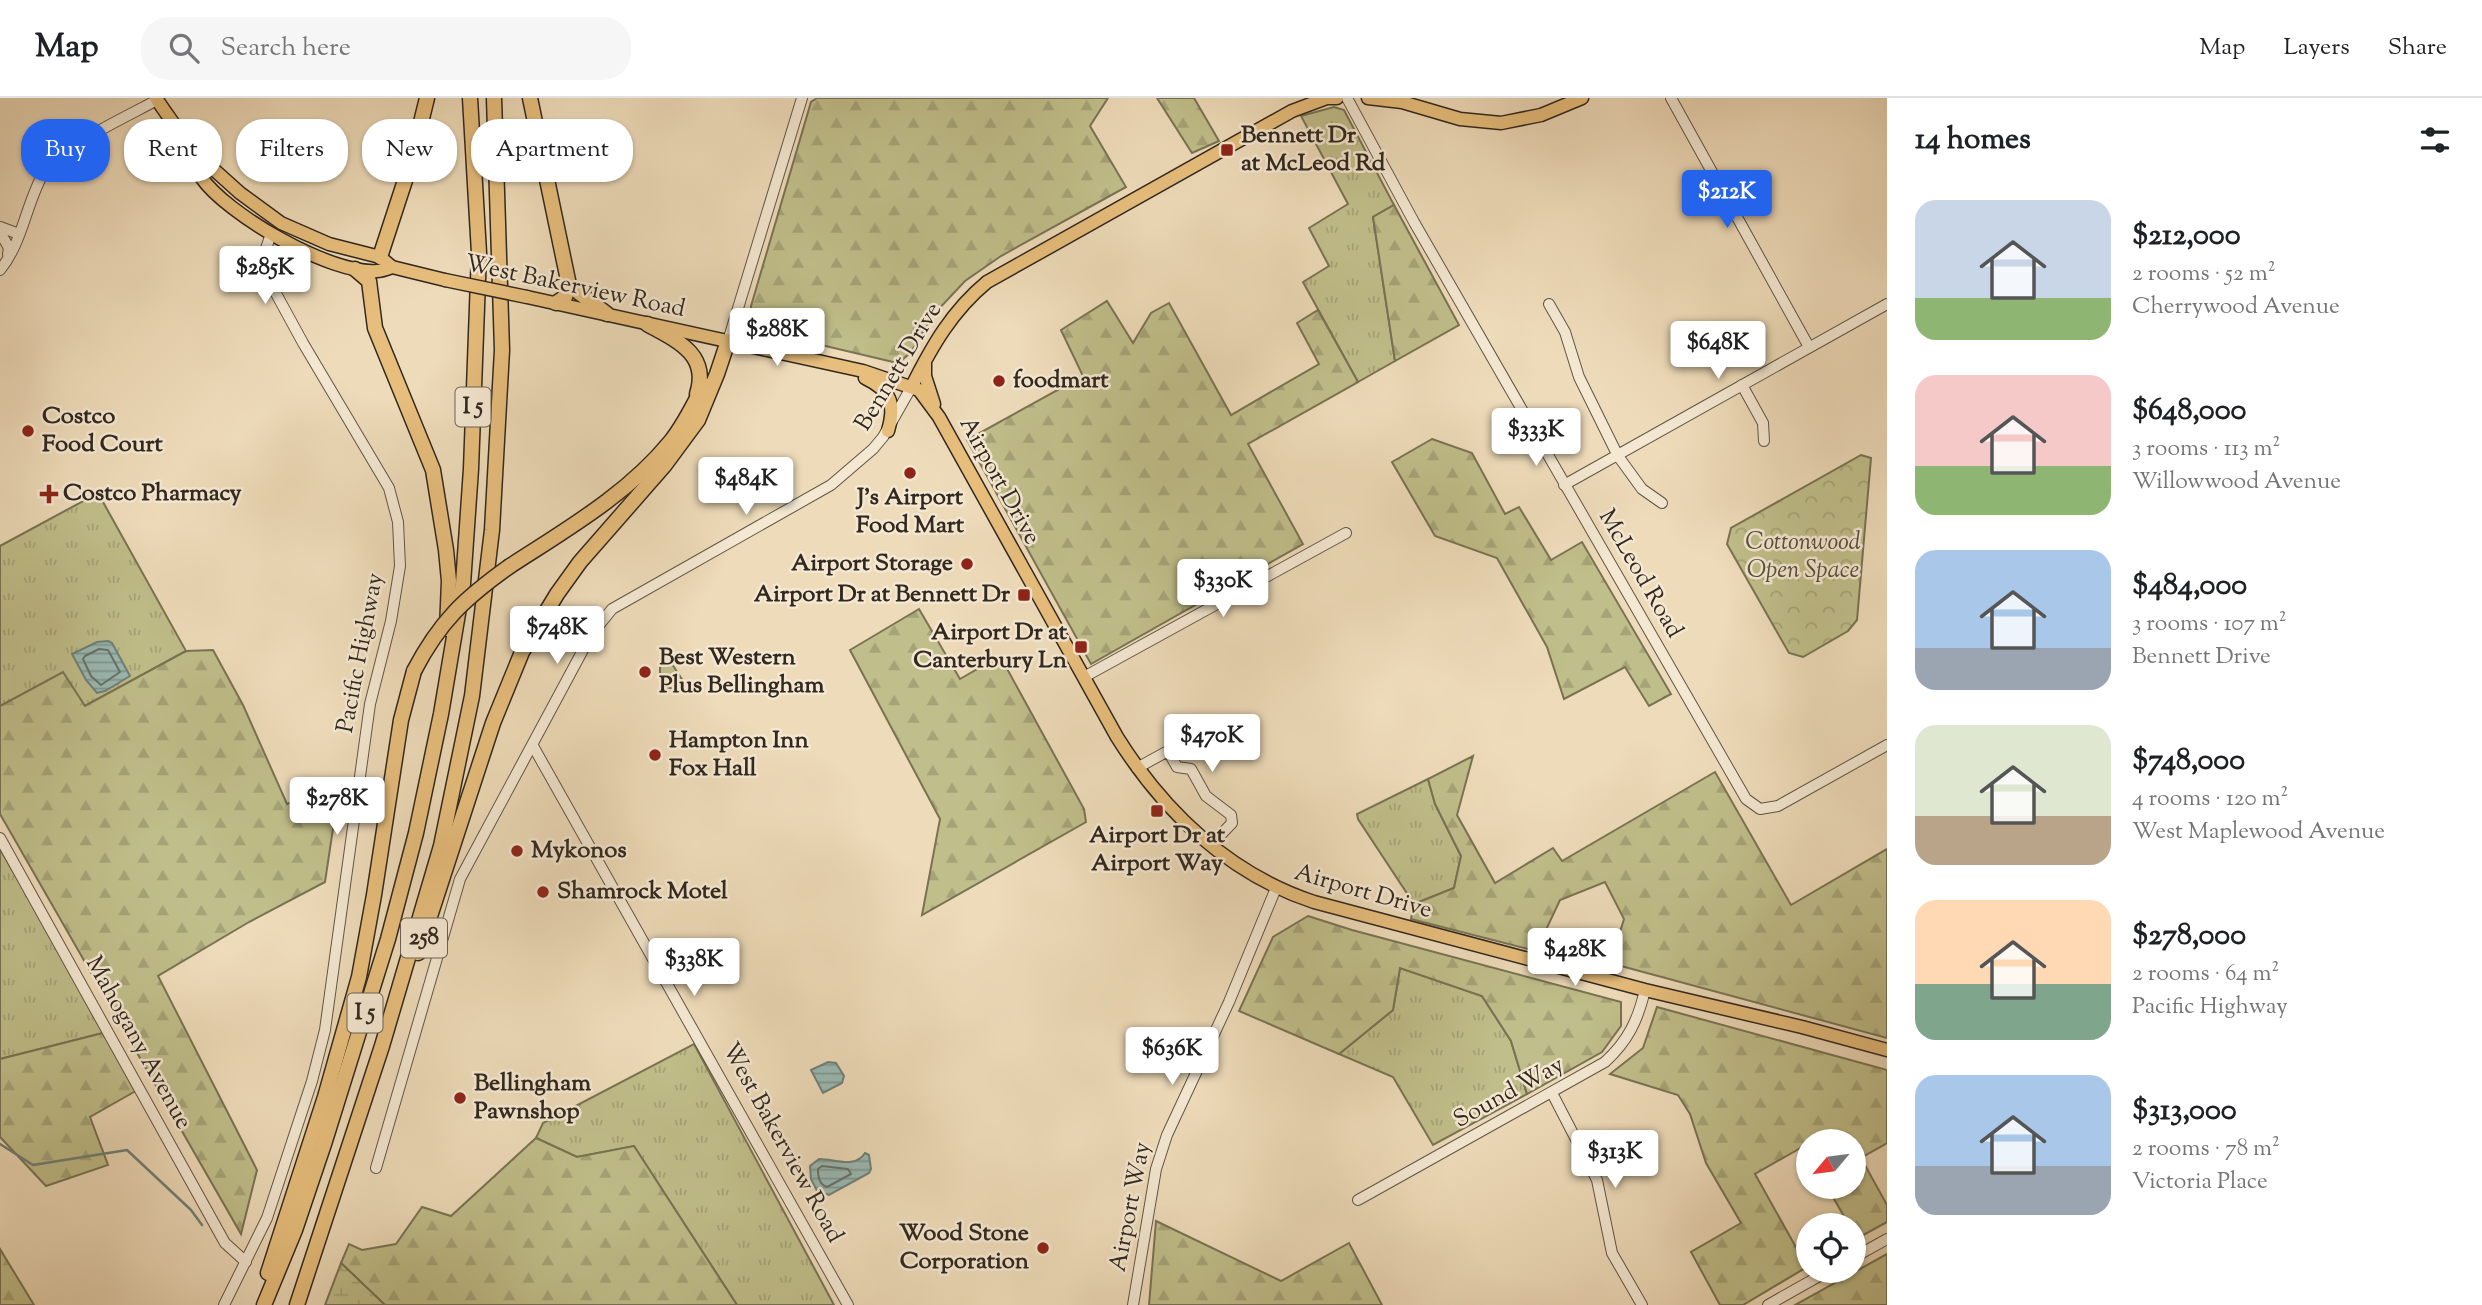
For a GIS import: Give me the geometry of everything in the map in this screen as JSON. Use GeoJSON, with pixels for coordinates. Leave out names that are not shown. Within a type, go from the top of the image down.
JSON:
{"type":"FeatureCollection","features":[{"type":"Feature","properties":{"kind":"highway"},"geometry":{"type":"LineString","coordinates":[[380,257],[409,171],[426,98]]}},
{"type":"Feature","properties":{"kind":"highway","name":"I 5"},"geometry":{"type":"LineString","coordinates":[[264,1305],[295,1230],[388,939],[415,834],[441,714],[463,584],[471,468],[479,253],[470,98]]}},
{"type":"Feature","properties":{"kind":"highway","name":"I 5"},"geometry":{"type":"LineString","coordinates":[[297,1305],[382,1046],[443,832],[472,696],[492,530],[502,350],[494,98]]}},
{"type":"Feature","properties":{"kind":"highway"},"geometry":{"type":"LineString","coordinates":[[530,98],[569,285],[565,297],[556,303]]}},
{"type":"Feature","properties":{"kind":"highway"},"geometry":{"type":"LineString","coordinates":[[355,269],[369,281],[375,328],[433,470],[440,505],[449,581],[441,714]]}},
{"type":"Feature","properties":{"kind":"highway"},"geometry":{"type":"LineString","coordinates":[[569,285],[607,314]]}},
{"type":"Feature","properties":{"kind":"highway"},"geometry":{"type":"LineString","coordinates":[[647,324],[688,349],[695,360],[701,372],[693,406]]}},
{"type":"Feature","properties":{"kind":"highway"},"geometry":{"type":"LineString","coordinates":[[258,1305],[325,1097],[359,977],[401,720],[414,670],[443,622],[472,593],[585,518],[653,462],[673,439],[727,341]]}},
{"type":"Feature","properties":{"kind":"highway","name":"258"},"geometry":{"type":"LineString","coordinates":[[382,1046],[433,910],[493,723],[522,652],[580,562],[664,466],[698,419],[717,374],[727,341]]}},
{"type":"Feature","properties":{"kind":"main road","name":"Bennett Drive"},"geometry":{"type":"LineString","coordinates":[[912,386],[951,316],[987,282],[1292,111],[1327,98],[1337,98]]}},
{"type":"Feature","properties":{"kind":"main road"},"geometry":{"type":"LineString","coordinates":[[1368,98],[1402,102],[1460,119],[1501,123],[1541,115],[1582,98]]}},
{"type":"Feature","properties":{"kind":"main road","name":"West Bakerview Road"},"geometry":{"type":"LineString","coordinates":[[156,99],[169,119]]}},
{"type":"Feature","properties":{"kind":"main road","name":"West Bakerview Road"},"geometry":{"type":"LineString","coordinates":[[222,177],[281,223],[329,244],[380,257],[392,267],[833,363],[912,386]]}},
{"type":"Feature","properties":{"kind":"main road","name":"West Bakerview Road"},"geometry":{"type":"LineString","coordinates":[[207,182],[232,206],[271,234],[303,250],[355,269],[377,271],[392,267]]}},
{"type":"Feature","properties":{"kind":"main road"},"geometry":{"type":"LineString","coordinates":[[926,357],[925,376],[939,417]]}},
{"type":"Feature","properties":{"kind":"main road"},"geometry":{"type":"LineString","coordinates":[[833,363],[884,389],[891,405],[888,431]]}},
{"type":"Feature","properties":{"kind":"main road","name":"Airport Drive"},"geometry":{"type":"LineString","coordinates":[[912,386],[926,397],[939,417],[1117,737],[1137,768],[1174,812],[1234,863],[1276,888],[1314,902],[1645,990],[1887,1050]]}},
{"type":"Feature","properties":{"kind":"street"},"geometry":{"type":"LineString","coordinates":[[727,341],[802,98]]}},
{"type":"Feature","properties":{"kind":"street","name":"McLeod Road"},"geometry":{"type":"LineString","coordinates":[[1347,98],[1414,222],[1746,799],[1760,809],[1778,806],[1887,744]]}},
{"type":"Feature","properties":{"kind":"street"},"geometry":{"type":"LineString","coordinates":[[1671,98],[1809,347]]}},
{"type":"Feature","properties":{"kind":"street"},"geometry":{"type":"LineString","coordinates":[[4,266],[38,182],[52,160],[156,99]]}},
{"type":"Feature","properties":{"kind":"street"},"geometry":{"type":"LineString","coordinates":[[0,227],[19,234]]}},
{"type":"Feature","properties":{"kind":"street"},"geometry":{"type":"LineString","coordinates":[[0,232],[9,248],[4,266]]}},
{"type":"Feature","properties":{"kind":"street","name":"Pacific Highway"},"geometry":{"type":"LineString","coordinates":[[224,1305],[271,1206],[312,1081],[325,1030],[370,704],[391,621],[400,566],[398,522],[389,488],[267,277],[262,260],[271,234]]}},
{"type":"Feature","properties":{"kind":"street"},"geometry":{"type":"LineString","coordinates":[[1549,304],[1565,332],[1579,377],[1618,456],[1643,489],[1662,503]]}},
{"type":"Feature","properties":{"kind":"street"},"geometry":{"type":"LineString","coordinates":[[1564,485],[1887,304]]}},
{"type":"Feature","properties":{"kind":"street"},"geometry":{"type":"LineString","coordinates":[[1742,385],[1763,423],[1764,442]]}},
{"type":"Feature","properties":{"kind":"street","name":"Bennett Drive"},"geometry":{"type":"LineString","coordinates":[[533,746],[591,635],[612,609],[831,485],[873,449],[888,431],[912,386]]}},
{"type":"Feature","properties":{"kind":"street"},"geometry":{"type":"LineString","coordinates":[[1084,677],[1346,533]]}},
{"type":"Feature","properties":{"kind":"street"},"geometry":{"type":"LineString","coordinates":[[376,1168],[460,879],[533,746]]}},
{"type":"Feature","properties":{"kind":"street","name":"West Bakerview Road"},"geometry":{"type":"LineString","coordinates":[[533,746],[848,1305]]}},
{"type":"Feature","properties":{"kind":"street"},"geometry":{"type":"LineString","coordinates":[[1137,768],[1168,751],[1177,766],[1191,769],[1206,796],[1231,815],[1232,823],[1211,845]]}},
{"type":"Feature","properties":{"kind":"street","name":"Mahogany Avenue"},"geometry":{"type":"LineString","coordinates":[[0,838],[225,1242],[246,1262]]}},
{"type":"Feature","properties":{"kind":"street","name":"Airport Way"},"geometry":{"type":"LineString","coordinates":[[1133,1305],[1156,1169],[1167,1135],[1229,1002],[1276,888]]}},
{"type":"Feature","properties":{"kind":"street","name":"Sound Way"},"geometry":{"type":"LineString","coordinates":[[1358,1200],[1605,1062],[1627,1040],[1640,1013],[1645,990]]}},
{"type":"Feature","properties":{"kind":"street"},"geometry":{"type":"LineString","coordinates":[[1552,1093],[1597,1180],[1612,1254],[1642,1305]]}},
{"type":"Feature","properties":{"kind":"street"},"geometry":{"type":"LineString","coordinates":[[1866,1251],[1887,1239]]}},
{"type":"Feature","properties":{"kind":"street"},"geometry":{"type":"LineString","coordinates":[[1768,1305],[1807,1283]]}},
{"type":"Feature","properties":{"kind":"green space"},"geometry":{"type":"Polygon","coordinates":[[[817,98],[1108,98],[1090,126],[1126,187],[1001,256],[965,281],[934,314],[911,352],[902,360],[893,362],[762,331],[752,321],[751,306],[811,102],[817,98]]]}},
{"type":"Feature","properties":{"kind":"green space"},"geometry":{"type":"Polygon","coordinates":[[[1157,98],[1194,98],[1219,141],[1192,153],[1157,98]]]}},
{"type":"Feature","properties":{"kind":"green space"},"geometry":{"type":"Polygon","coordinates":[[[1334,107],[1344,110],[1394,205],[1373,217],[1395,361],[1358,382],[1303,282],[1329,266],[1309,228],[1348,204],[1301,116],[1334,107]]]}},
{"type":"Feature","properties":{"kind":"green space"},"geometry":{"type":"Polygon","coordinates":[[[1394,205],[1459,325],[1395,361],[1373,217],[1394,205]]]}},
{"type":"Feature","properties":{"kind":"green space"},"geometry":{"type":"Polygon","coordinates":[[[1107,301],[1133,343],[1151,313],[1169,303],[1231,415],[1319,364],[1297,323],[1318,310],[1358,382],[1248,444],[1303,544],[1091,664],[967,440],[1083,376],[1061,330],[1107,301]]]}},
{"type":"Feature","properties":{"kind":"green space"},"geometry":{"type":"Polygon","coordinates":[[[1432,439],[1472,453],[1505,514],[1519,507],[1551,560],[1582,542],[1671,694],[1649,706],[1625,667],[1564,699],[1547,647],[1497,558],[1435,536],[1392,462],[1432,439]]]}},
{"type":"Feature","properties":{"kind":"green space","name":"Cottonwood Open Space"},"geometry":{"type":"Polygon","coordinates":[[[1861,455],[1871,458],[1857,620],[1848,631],[1803,657],[1789,653],[1727,544],[1731,528],[1861,455]]]}},
{"type":"Feature","properties":{"kind":"green space"},"geometry":{"type":"Polygon","coordinates":[[[98,493],[186,651],[85,706],[0,706],[0,546],[98,493]]]}},
{"type":"Feature","properties":{"kind":"green space"},"geometry":{"type":"Polygon","coordinates":[[[919,609],[960,679],[1000,656],[1084,809],[1086,822],[922,915],[940,819],[850,650],[919,609]]]}},
{"type":"Feature","properties":{"kind":"green space"},"geometry":{"type":"Polygon","coordinates":[[[213,650],[243,705],[287,804],[340,782],[325,882],[249,922],[158,976],[257,1170],[241,1234],[0,814],[0,706],[63,672],[85,706],[186,651],[213,650]]]}},
{"type":"Feature","properties":{"kind":"green space"},"geometry":{"type":"Polygon","coordinates":[[[672,664],[683,681],[680,690],[660,686],[660,665],[672,664]]]}},
{"type":"Feature","properties":{"kind":"green space"},"geometry":{"type":"Polygon","coordinates":[[[1473,756],[1457,815],[1495,883],[1553,848],[1562,861],[1715,772],[1791,905],[1887,849],[1887,1038],[1610,963],[1624,919],[1605,882],[1560,900],[1536,951],[1411,919],[1414,904],[1454,888],[1461,856],[1435,804],[1428,779],[1473,756]]]}},
{"type":"Feature","properties":{"kind":"green space"},"geometry":{"type":"Polygon","coordinates":[[[1428,779],[1435,804],[1461,856],[1454,888],[1414,904],[1357,814],[1428,779]]]}},
{"type":"Feature","properties":{"kind":"green space"},"geometry":{"type":"Polygon","coordinates":[[[0,849],[107,1032],[0,1059],[0,849]]]}},
{"type":"Feature","properties":{"kind":"green space"},"geometry":{"type":"Polygon","coordinates":[[[1308,916],[1621,1002],[1621,1026],[1602,1052],[1527,1094],[1511,1041],[1482,996],[1400,968],[1393,1010],[1339,1054],[1239,1011],[1273,937],[1308,916]]]}},
{"type":"Feature","properties":{"kind":"green space"},"geometry":{"type":"Polygon","coordinates":[[[1400,968],[1482,996],[1511,1041],[1527,1094],[1433,1145],[1393,1077],[1339,1054],[1393,1010],[1400,968]]]}},
{"type":"Feature","properties":{"kind":"green space"},"geometry":{"type":"Polygon","coordinates":[[[1657,1007],[1887,1070],[1887,1143],[1866,1155],[1866,1129],[1796,1129],[1796,1151],[1755,1174],[1796,1247],[1796,1274],[1743,1305],[1720,1305],[1691,1252],[1741,1223],[1706,1163],[1690,1114],[1678,1095],[1610,1074],[1643,1048],[1657,1007]]]}},
{"type":"Feature","properties":{"kind":"green space"},"geometry":{"type":"Polygon","coordinates":[[[107,1032],[141,1088],[90,1117],[108,1165],[46,1186],[0,1137],[0,1059],[107,1032]]]}},
{"type":"Feature","properties":{"kind":"green space"},"geometry":{"type":"Polygon","coordinates":[[[694,1044],[834,1305],[737,1305],[634,1146],[577,1157],[536,1138],[543,1123],[694,1044]]]}},
{"type":"Feature","properties":{"kind":"green space"},"geometry":{"type":"Polygon","coordinates":[[[536,1138],[577,1157],[634,1146],[737,1305],[385,1305],[341,1263],[349,1244],[362,1250],[396,1244],[422,1207],[451,1216],[536,1138]]]}},
{"type":"Feature","properties":{"kind":"green space"},"geometry":{"type":"Polygon","coordinates":[[[1866,1167],[1887,1205],[1887,1222],[1866,1234],[1866,1213],[1842,1213],[1834,1199],[1866,1199],[1866,1167]]]}},
{"type":"Feature","properties":{"kind":"green space"},"geometry":{"type":"Polygon","coordinates":[[[1156,1221],[1281,1281],[1349,1243],[1382,1305],[1149,1305],[1156,1221]]]}},
{"type":"Feature","properties":{"kind":"green space"},"geometry":{"type":"Polygon","coordinates":[[[0,1249],[34,1305],[0,1305],[0,1249]]]}},
{"type":"Feature","properties":{"kind":"green space"},"geometry":{"type":"Polygon","coordinates":[[[1887,1254],[1887,1305],[1795,1305],[1835,1283],[1866,1283],[1866,1266],[1887,1254]]]}},
{"type":"Feature","properties":{"kind":"green space"},"geometry":{"type":"Polygon","coordinates":[[[341,1263],[385,1305],[325,1305],[341,1263]]]}},
{"type":"Feature","properties":{"kind":"water"},"geometry":{"type":"Polygon","coordinates":[[[97,642],[112,643],[130,676],[97,693],[86,680],[72,654],[97,642]]]}},
{"type":"Feature","properties":{"kind":"water"},"geometry":{"type":"Polygon","coordinates":[[[828,1062],[836,1063],[844,1076],[842,1083],[823,1093],[811,1070],[828,1062]]]}},
{"type":"Feature","properties":{"kind":"water"},"geometry":{"type":"Polygon","coordinates":[[[865,1153],[869,1155],[869,1173],[829,1195],[817,1191],[811,1179],[810,1166],[819,1159],[856,1161],[865,1153]]]}},
{"type":"Feature","properties":{"kind":"waterway"},"geometry":{"type":"LineString","coordinates":[[0,1144],[33,1165],[127,1150],[191,1210],[202,1225]]}},
{"type":"Feature","properties":{"kind":"place","name":"Bennett Dr at McLeod Rd"},"geometry":{"type":"Point","coordinates":[1227,150]}},
{"type":"Feature","properties":{"kind":"place","name":"foodmart"},"geometry":{"type":"Point","coordinates":[999,381]}},
{"type":"Feature","properties":{"kind":"place","name":"Costco Food Court"},"geometry":{"type":"Point","coordinates":[28,431]}},
{"type":"Feature","properties":{"kind":"place","name":"J's Airport Food Mart"},"geometry":{"type":"Point","coordinates":[910,473]}},
{"type":"Feature","properties":{"kind":"place","name":"Costco Pharmacy"},"geometry":{"type":"Point","coordinates":[49,494]}},
{"type":"Feature","properties":{"kind":"place","name":"Airport Storage"},"geometry":{"type":"Point","coordinates":[967,564]}},
{"type":"Feature","properties":{"kind":"place","name":"Airport Dr at Bennett Dr"},"geometry":{"type":"Point","coordinates":[1024,595]}},
{"type":"Feature","properties":{"kind":"place","name":"Airport Dr at Canterbury Ln"},"geometry":{"type":"Point","coordinates":[1081,647]}},
{"type":"Feature","properties":{"kind":"place","name":"Best Western Plus Bellingham"},"geometry":{"type":"Point","coordinates":[645,672]}},
{"type":"Feature","properties":{"kind":"place","name":"Hampton Inn Fox Hall"},"geometry":{"type":"Point","coordinates":[655,755]}},
{"type":"Feature","properties":{"kind":"place","name":"Airport Dr at Airport Way"},"geometry":{"type":"Point","coordinates":[1157,811]}},
{"type":"Feature","properties":{"kind":"place","name":"Mykonos"},"geometry":{"type":"Point","coordinates":[517,851]}},
{"type":"Feature","properties":{"kind":"place","name":"Shamrock Motel"},"geometry":{"type":"Point","coordinates":[543,892]}},
{"type":"Feature","properties":{"kind":"place","name":"Bellingham Pawnshop"},"geometry":{"type":"Point","coordinates":[460,1098]}},
{"type":"Feature","properties":{"kind":"place","name":"Wood Stone Corporation"},"geometry":{"type":"Point","coordinates":[1043,1248]}}]}
